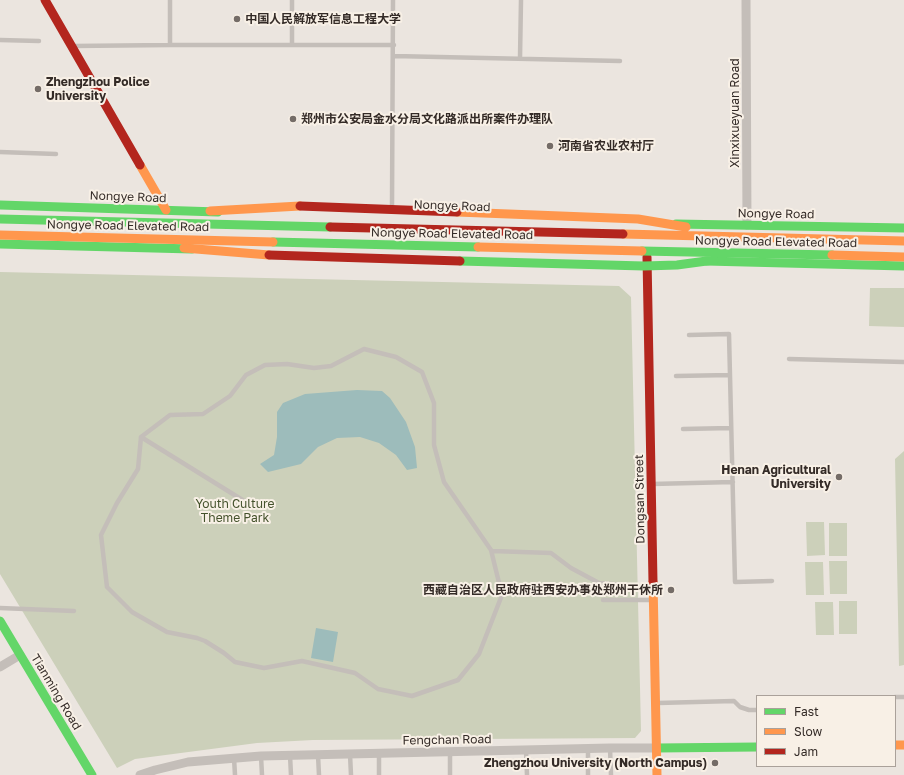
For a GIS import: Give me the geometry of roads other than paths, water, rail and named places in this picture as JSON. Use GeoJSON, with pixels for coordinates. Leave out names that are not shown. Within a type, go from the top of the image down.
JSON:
{"type":"FeatureCollection","features":[{"type":"Feature","properties":{"kind":"main road"},"geometry":{"type":"LineString","coordinates":[[45,0],[166,210]]}},
{"type":"Feature","properties":{"kind":"main road","name":"Nongye Road"},"geometry":{"type":"LineString","coordinates":[[0,205],[391,217],[904,228]]}},
{"type":"Feature","properties":{"kind":"main road"},"geometry":{"type":"LineString","coordinates":[[210,211],[300,206],[638,219],[733,236]]}},
{"type":"Feature","properties":{"kind":"main road","name":"Nongye Road Elevated Road"},"geometry":{"type":"LineString","coordinates":[[0,219],[904,240]]}},
{"type":"Feature","properties":{"kind":"main road","name":"Dongsan Street"},"geometry":{"type":"LineString","coordinates":[[647,223],[658,775]]}},
{"type":"Feature","properties":{"kind":"main road","name":"Nongye Road Elevated Road"},"geometry":{"type":"LineString","coordinates":[[0,235],[904,257]]}},
{"type":"Feature","properties":{"kind":"main road"},"geometry":{"type":"LineString","coordinates":[[0,244],[904,266]]}},
{"type":"Feature","properties":{"kind":"main road"},"geometry":{"type":"LineString","coordinates":[[184,248],[269,255],[644,266],[696,263],[745,253]]}},
{"type":"Feature","properties":{"kind":"main road","name":"Tianming Road"},"geometry":{"type":"LineString","coordinates":[[0,621],[92,775]]}},
{"type":"Feature","properties":{"kind":"main road","name":"Fengchan Road"},"geometry":{"type":"LineString","coordinates":[[657,748],[756,747]]}},
{"type":"Feature","properties":{"kind":"street","name":"Xinxixueyuan Road"},"geometry":{"type":"LineString","coordinates":[[746,0],[747,225]]}},
{"type":"Feature","properties":{"kind":"street"},"geometry":{"type":"LineString","coordinates":[[0,667],[20,655]]}},
{"type":"Feature","properties":{"kind":"street","name":"Fengchan Road"},"geometry":{"type":"LineString","coordinates":[[140,775],[188,762],[262,756],[588,748],[657,748]]}},
{"type":"Feature","properties":{"kind":"lane"},"geometry":{"type":"LineString","coordinates":[[170,0],[170,45]]}},
{"type":"Feature","properties":{"kind":"lane"},"geometry":{"type":"LineString","coordinates":[[292,0],[292,45]]}},
{"type":"Feature","properties":{"kind":"lane"},"geometry":{"type":"LineString","coordinates":[[391,217],[394,56],[393,0]]}},
{"type":"Feature","properties":{"kind":"lane"},"geometry":{"type":"LineString","coordinates":[[520,58],[521,0]]}},
{"type":"Feature","properties":{"kind":"lane"},"geometry":{"type":"LineString","coordinates":[[0,40],[39,41]]}},
{"type":"Feature","properties":{"kind":"lane"},"geometry":{"type":"LineString","coordinates":[[72,46],[394,45]]}},
{"type":"Feature","properties":{"kind":"lane"},"geometry":{"type":"LineString","coordinates":[[394,56],[620,61]]}},
{"type":"Feature","properties":{"kind":"lane"},"geometry":{"type":"LineString","coordinates":[[0,152],[56,154]]}},
{"type":"Feature","properties":{"kind":"lane"},"geometry":{"type":"LineString","coordinates":[[689,335],[730,334],[735,582],[772,581]]}},
{"type":"Feature","properties":{"kind":"lane"},"geometry":{"type":"LineString","coordinates":[[364,349],[396,357],[422,372],[434,403],[434,445],[444,482],[491,550],[502,595],[479,654],[458,680],[412,696],[378,689],[355,672],[302,661],[264,668],[235,662],[205,641],[167,632],[132,612],[107,587],[101,535],[117,503],[138,469],[141,437],[170,415],[203,414],[230,396],[246,375],[265,365],[287,364],[314,368],[331,366],[364,349]]}},
{"type":"Feature","properties":{"kind":"lane"},"geometry":{"type":"LineString","coordinates":[[789,359],[904,362]]}},
{"type":"Feature","properties":{"kind":"lane"},"geometry":{"type":"LineString","coordinates":[[676,376],[730,375]]}},
{"type":"Feature","properties":{"kind":"lane"},"geometry":{"type":"LineString","coordinates":[[683,429],[732,428]]}},
{"type":"Feature","properties":{"kind":"lane"},"geometry":{"type":"LineString","coordinates":[[141,437],[249,504]]}},
{"type":"Feature","properties":{"kind":"lane"},"geometry":{"type":"LineString","coordinates":[[652,484],[733,482]]}},
{"type":"Feature","properties":{"kind":"lane"},"geometry":{"type":"LineString","coordinates":[[492,551],[551,553],[571,568],[599,583],[654,587]]}},
{"type":"Feature","properties":{"kind":"lane"},"geometry":{"type":"LineString","coordinates":[[603,600],[654,600]]}},
{"type":"Feature","properties":{"kind":"lane"},"geometry":{"type":"LineString","coordinates":[[0,608],[74,611]]}},
{"type":"Feature","properties":{"kind":"lane"},"geometry":{"type":"LineString","coordinates":[[656,703],[734,701],[740,707],[749,710],[756,710]]}},
{"type":"Feature","properties":{"kind":"lane"},"geometry":{"type":"LineString","coordinates":[[588,748],[588,775]]}},
{"type":"Feature","properties":{"kind":"lane"},"geometry":{"type":"LineString","coordinates":[[610,748],[611,775]]}},
{"type":"Feature","properties":{"kind":"lane"},"geometry":{"type":"LineString","coordinates":[[526,750],[527,775]]}},
{"type":"Feature","properties":{"kind":"lane"},"geometry":{"type":"LineString","coordinates":[[450,752],[450,775]]}},
{"type":"Feature","properties":{"kind":"lane"},"geometry":{"type":"LineString","coordinates":[[379,753],[379,775]]}},
{"type":"Feature","properties":{"kind":"lane"},"geometry":{"type":"LineString","coordinates":[[350,754],[351,775]]}},
{"type":"Feature","properties":{"kind":"lane"},"geometry":{"type":"LineString","coordinates":[[290,755],[291,775]]}},
{"type":"Feature","properties":{"kind":"lane"},"geometry":{"type":"LineString","coordinates":[[318,755],[319,775]]}},
{"type":"Feature","properties":{"kind":"lane"},"geometry":{"type":"LineString","coordinates":[[262,756],[262,775]]}},
{"type":"Feature","properties":{"kind":"lane"},"geometry":{"type":"LineString","coordinates":[[234,758],[235,775]]}},
{"type":"Feature","properties":{"kind":"water"},"geometry":{"type":"Polygon","coordinates":[[[357,390],[382,391],[390,398],[406,422],[415,447],[417,468],[407,470],[396,455],[379,443],[360,437],[337,438],[318,447],[301,464],[268,472],[260,464],[274,455],[277,437],[277,412],[283,403],[305,394],[357,390]]]}},
{"type":"Feature","properties":{"kind":"water"},"geometry":{"type":"Polygon","coordinates":[[[316,628],[338,632],[333,662],[311,658],[316,628]]]}},
{"type":"Feature","properties":{"kind":"place","name":"中国人民解放军信息工程大学"},"geometry":{"type":"Point","coordinates":[237,19]}},
{"type":"Feature","properties":{"kind":"place","name":"Zhengzhou Police University"},"geometry":{"type":"Point","coordinates":[38,89]}},
{"type":"Feature","properties":{"kind":"place","name":"郑州市公安局金水分局文化路派出所案件办理队"},"geometry":{"type":"Point","coordinates":[293,119]}},
{"type":"Feature","properties":{"kind":"place","name":"河南省农业农村厅"},"geometry":{"type":"Point","coordinates":[550,146]}},
{"type":"Feature","properties":{"kind":"place","name":"Henan Agricultural University"},"geometry":{"type":"Point","coordinates":[839,477]}},
{"type":"Feature","properties":{"kind":"place","name":"西藏自治区人民政府驻西安办事处郑州干休所"},"geometry":{"type":"Point","coordinates":[671,590]}},
{"type":"Feature","properties":{"kind":"place","name":"Zhengzhou University (North Campus)"},"geometry":{"type":"Point","coordinates":[715,763]}},
{"type":"Feature","properties":{"kind":"park label","name":"Youth Culture Theme Park"},"geometry":{"type":"Point","coordinates":[235,511]}}]}
